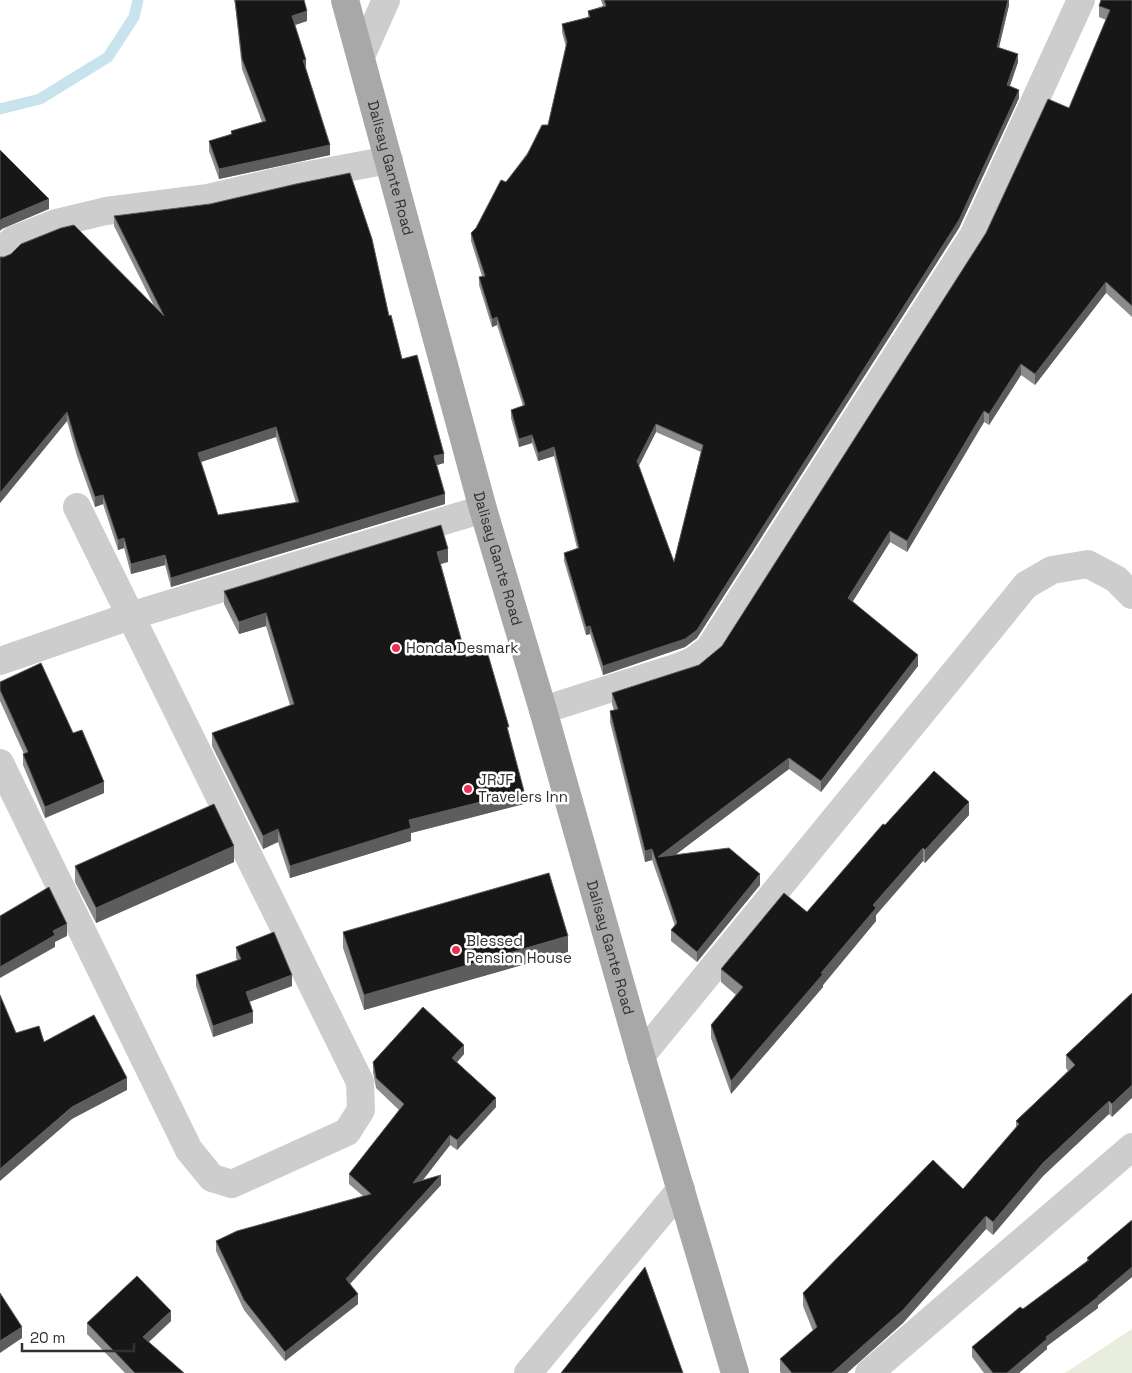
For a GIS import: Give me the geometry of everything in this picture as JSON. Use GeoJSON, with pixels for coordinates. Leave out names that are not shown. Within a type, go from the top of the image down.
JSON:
{"type":"FeatureCollection","features":[{"type":"Feature","properties":{"kind":"main road","name":"Dalisay Gante Road"},"geometry":{"type":"LineString","coordinates":[[345,0],[483,509],[735,1373]]}},
{"type":"Feature","properties":{"kind":"street"},"geometry":{"type":"LineString","coordinates":[[361,56],[386,0]]}},
{"type":"Feature","properties":{"kind":"street"},"geometry":{"type":"LineString","coordinates":[[543,710],[675,668],[693,661],[709,649],[972,236],[1081,0]]}},
{"type":"Feature","properties":{"kind":"street"},"geometry":{"type":"LineString","coordinates":[[0,252],[13,240],[21,236],[56,223],[106,211],[208,198],[293,178],[389,160]]}},
{"type":"Feature","properties":{"kind":"street"},"geometry":{"type":"LineString","coordinates":[[0,763],[189,1150],[212,1178],[232,1184],[347,1132],[361,1110],[360,1082],[77,507]]}},
{"type":"Feature","properties":{"kind":"street"},"geometry":{"type":"LineString","coordinates":[[0,661],[130,616],[483,509]]}},
{"type":"Feature","properties":{"kind":"street"},"geometry":{"type":"LineString","coordinates":[[641,1056],[1026,585],[1052,570],[1088,564],[1116,579],[1132,595]]}},
{"type":"Feature","properties":{"kind":"street"},"geometry":{"type":"LineString","coordinates":[[869,1373],[1132,1148]]}},
{"type":"Feature","properties":{"kind":"street"},"geometry":{"type":"LineString","coordinates":[[528,1373],[681,1189]]}},
{"type":"Feature","properties":{"kind":"shaded area"},"geometry":{"type":"Polygon","coordinates":[[[1132,1329],[1132,1373],[1065,1373],[1132,1329]]]}},
{"type":"Feature","properties":{"kind":"building"},"geometry":{"type":"Polygon","coordinates":[[[235,0],[304,0],[307,11],[292,16],[306,60],[303,60],[330,145],[219,169],[209,141],[232,134],[231,131],[266,121],[242,59],[235,0]]]}},
{"type":"Feature","properties":{"kind":"building"},"geometry":{"type":"Polygon","coordinates":[[[604,0],[1008,0],[997,47],[1018,54],[1007,85],[1019,90],[959,220],[697,630],[685,639],[603,666],[590,626],[586,627],[564,553],[579,548],[554,447],[538,453],[532,435],[519,439],[511,410],[525,405],[497,317],[492,319],[479,277],[485,276],[471,233],[476,228],[501,180],[506,182],[527,155],[542,125],[548,125],[567,42],[562,24],[590,17],[588,11],[606,6],[604,0]],[[656,424],[637,461],[674,562],[703,445],[656,424]]]}},
{"type":"Feature","properties":{"kind":"building"},"geometry":{"type":"Polygon","coordinates":[[[1101,0],[1132,0],[1132,306],[1106,282],[1035,374],[1021,364],[989,414],[984,411],[907,541],[890,531],[848,598],[918,655],[821,781],[789,758],[658,857],[729,848],[760,874],[697,952],[671,930],[677,923],[652,849],[645,851],[610,711],[618,709],[612,693],[699,665],[722,646],[986,233],[1048,99],[1069,108],[1110,10],[1099,6],[1101,0]]]}},
{"type":"Feature","properties":{"kind":"building"},"geometry":{"type":"Polygon","coordinates":[[[0,150],[49,199],[0,221],[0,150]]]}},
{"type":"Feature","properties":{"kind":"building"},"geometry":{"type":"Polygon","coordinates":[[[350,173],[372,239],[389,316],[391,315],[402,359],[417,355],[444,454],[434,456],[445,494],[171,578],[165,555],[131,564],[124,538],[118,540],[103,495],[95,497],[67,412],[0,493],[0,257],[11,254],[21,244],[61,228],[74,225],[164,316],[114,216],[210,204],[350,173]],[[276,427],[198,453],[218,515],[299,502],[276,427]]]}},
{"type":"Feature","properties":{"kind":"building"},"geometry":{"type":"Polygon","coordinates":[[[441,525],[448,549],[437,552],[466,657],[487,651],[509,727],[507,727],[524,791],[409,820],[411,828],[290,866],[278,829],[263,836],[212,733],[294,704],[266,613],[239,622],[224,591],[441,525]]]}},
{"type":"Feature","properties":{"kind":"building"},"geometry":{"type":"Polygon","coordinates":[[[41,663],[73,733],[82,730],[104,782],[45,807],[23,754],[28,752],[0,690],[0,682],[41,663]]]}},
{"type":"Feature","properties":{"kind":"building"},"geometry":{"type":"Polygon","coordinates":[[[934,771],[969,802],[925,850],[923,848],[873,905],[876,908],[821,973],[823,974],[731,1081],[711,1025],[743,987],[721,969],[784,893],[807,912],[883,824],[885,825],[934,771]]]}},
{"type":"Feature","properties":{"kind":"building"},"geometry":{"type":"Polygon","coordinates":[[[214,804],[234,846],[96,908],[75,866],[214,804]]]}},
{"type":"Feature","properties":{"kind":"building","name":"Blessed Pension House"},"geometry":{"type":"Polygon","coordinates":[[[549,873],[568,936],[364,995],[343,932],[549,873]]]}},
{"type":"Feature","properties":{"kind":"building"},"geometry":{"type":"Polygon","coordinates":[[[49,887],[67,924],[53,931],[55,935],[0,967],[0,916],[49,887]]]}},
{"type":"Feature","properties":{"kind":"building"},"geometry":{"type":"Polygon","coordinates":[[[274,932],[292,975],[246,992],[253,1012],[213,1026],[196,975],[241,959],[236,947],[274,932]]]}},
{"type":"Feature","properties":{"kind":"building"},"geometry":{"type":"Polygon","coordinates":[[[1132,993],[1132,1085],[1112,1104],[1109,1101],[1043,1163],[993,1222],[986,1216],[903,1310],[832,1373],[792,1373],[780,1359],[817,1327],[803,1293],[933,1160],[963,1189],[1019,1124],[1016,1121],[1075,1065],[1066,1055],[1132,993]]]}},
{"type":"Feature","properties":{"kind":"building"},"geometry":{"type":"Polygon","coordinates":[[[0,995],[16,1033],[39,1026],[44,1042],[94,1015],[127,1078],[72,1107],[0,1169],[0,995]]]}},
{"type":"Feature","properties":{"kind":"building"},"geometry":{"type":"Polygon","coordinates":[[[423,1007],[464,1045],[452,1058],[496,1098],[457,1140],[450,1135],[413,1183],[441,1175],[346,1279],[358,1294],[285,1352],[244,1300],[216,1241],[237,1231],[371,1194],[349,1174],[404,1104],[376,1078],[373,1062],[423,1007]]]}},
{"type":"Feature","properties":{"kind":"building"},"geometry":{"type":"Polygon","coordinates":[[[1132,1220],[1132,1267],[1098,1297],[1046,1337],[1047,1339],[1007,1373],[993,1373],[972,1347],[1020,1307],[1023,1309],[1089,1260],[1087,1258],[1132,1220]]]}},
{"type":"Feature","properties":{"kind":"building"},"geometry":{"type":"Polygon","coordinates":[[[645,1267],[683,1373],[561,1373],[645,1267]]]}},
{"type":"Feature","properties":{"kind":"building"},"geometry":{"type":"Polygon","coordinates":[[[137,1276],[171,1311],[143,1337],[184,1373],[135,1373],[87,1323],[137,1276]]]}},
{"type":"Feature","properties":{"kind":"building"},"geometry":{"type":"Polygon","coordinates":[[[0,1293],[22,1327],[0,1341],[0,1293]]]}},
{"type":"Feature","properties":{"kind":"waterway"},"geometry":{"type":"LineString","coordinates":[[0,109],[40,99],[108,57],[134,17],[138,0]]}},
{"type":"Feature","properties":{"kind":"place","name":"Honda Desmark"},"geometry":{"type":"Point","coordinates":[396,648]}},
{"type":"Feature","properties":{"kind":"place","name":"JRJF Travelers Inn"},"geometry":{"type":"Point","coordinates":[468,789]}},
{"type":"Feature","properties":{"kind":"place","name":"Blessed Pension House"},"geometry":{"type":"Point","coordinates":[456,950]}}]}
